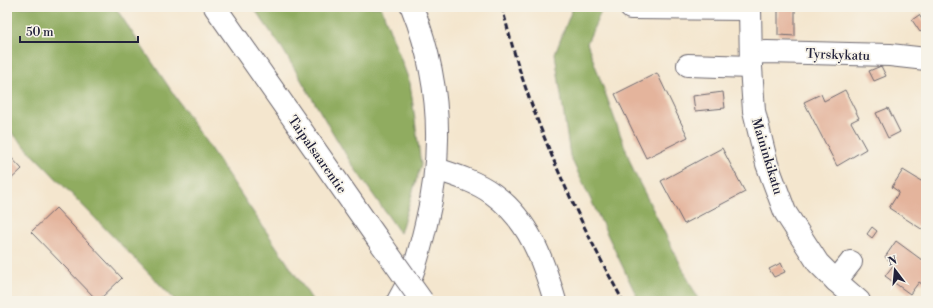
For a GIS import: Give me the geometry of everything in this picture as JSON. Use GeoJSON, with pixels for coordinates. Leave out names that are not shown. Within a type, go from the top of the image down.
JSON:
{"type":"FeatureCollection","features":[{"type":"Feature","properties":{"kind":"street","name":"Taipalsaarentie"},"geometry":{"type":"LineString","coordinates":[[215,7],[422,301]]}},
{"type":"Feature","properties":{"kind":"street"},"geometry":{"type":"LineString","coordinates":[[398,301],[412,273],[423,237],[432,200],[436,169],[437,130],[434,91],[428,54],[412,7]]}},
{"type":"Feature","properties":{"kind":"street"},"geometry":{"type":"LineString","coordinates":[[631,8],[750,8]]}},
{"type":"Feature","properties":{"kind":"street","name":"Maininkikatu"},"geometry":{"type":"LineString","coordinates":[[750,8],[754,111],[767,164],[797,246],[818,263],[859,301]]}},
{"type":"Feature","properties":{"kind":"street","name":"Tyrskykatu"},"geometry":{"type":"LineString","coordinates":[[688,65],[751,60],[767,52],[882,55],[926,59]]}},
{"type":"Feature","properties":{"kind":"street"},"geometry":{"type":"LineString","coordinates":[[436,169],[456,176],[492,193],[510,209],[526,227],[539,252],[555,301]]}},
{"type":"Feature","properties":{"kind":"street"},"geometry":{"type":"LineString","coordinates":[[836,281],[851,262]]}},
{"type":"Feature","properties":{"kind":"green space"},"geometry":{"type":"Polygon","coordinates":[[[7,7],[115,7],[313,301],[176,301],[7,128],[7,7]]]}},
{"type":"Feature","properties":{"kind":"green space"},"geometry":{"type":"Polygon","coordinates":[[[253,7],[381,7],[410,83],[421,165],[400,233],[351,163],[282,48],[253,7]]]}},
{"type":"Feature","properties":{"kind":"green space"},"geometry":{"type":"Polygon","coordinates":[[[573,7],[603,7],[587,43],[634,172],[699,301],[639,301],[570,156],[555,54],[573,7]]]}},
{"type":"Feature","properties":{"kind":"building"},"geometry":{"type":"Polygon","coordinates":[[[778,7],[795,7],[795,36],[778,35],[778,7]]]}},
{"type":"Feature","properties":{"kind":"building"},"geometry":{"type":"Polygon","coordinates":[[[919,15],[926,25],[926,28],[920,32],[912,20],[919,15]]]}},
{"type":"Feature","properties":{"kind":"building"},"geometry":{"type":"Polygon","coordinates":[[[881,66],[886,76],[874,81],[869,71],[881,66]]]}},
{"type":"Feature","properties":{"kind":"building"},"geometry":{"type":"Polygon","coordinates":[[[657,73],[688,137],[646,158],[615,94],[657,73]]]}},
{"type":"Feature","properties":{"kind":"building"},"geometry":{"type":"Polygon","coordinates":[[[845,90],[859,118],[851,122],[866,149],[837,166],[804,102],[821,94],[824,101],[845,90]]]}},
{"type":"Feature","properties":{"kind":"building"},"geometry":{"type":"Polygon","coordinates":[[[723,92],[725,108],[695,111],[693,96],[723,92]]]}},
{"type":"Feature","properties":{"kind":"building"},"geometry":{"type":"Polygon","coordinates":[[[888,108],[900,132],[888,138],[876,113],[888,108]]]}},
{"type":"Feature","properties":{"kind":"building"},"geometry":{"type":"Polygon","coordinates":[[[722,148],[745,192],[684,224],[661,181],[722,148]]]}},
{"type":"Feature","properties":{"kind":"building"},"geometry":{"type":"Polygon","coordinates":[[[7,153],[22,169],[7,183],[7,153]]]}},
{"type":"Feature","properties":{"kind":"building"},"geometry":{"type":"Polygon","coordinates":[[[903,170],[926,184],[926,225],[923,230],[889,208],[899,192],[892,187],[903,170]]]}},
{"type":"Feature","properties":{"kind":"building"},"geometry":{"type":"Polygon","coordinates":[[[56,208],[122,278],[98,301],[31,232],[56,208]]]}},
{"type":"Feature","properties":{"kind":"building"},"geometry":{"type":"Polygon","coordinates":[[[872,227],[877,231],[872,238],[867,234],[872,227]]]}},
{"type":"Feature","properties":{"kind":"building"},"geometry":{"type":"Polygon","coordinates":[[[896,241],[926,263],[926,279],[922,284],[919,282],[910,294],[885,276],[894,264],[885,257],[896,241]]]}},
{"type":"Feature","properties":{"kind":"building"},"geometry":{"type":"Polygon","coordinates":[[[781,263],[785,272],[774,277],[769,269],[781,263]]]}},
{"type":"Feature","properties":{"kind":"railway"},"geometry":{"type":"LineString","coordinates":[[502,7],[528,95],[552,156],[593,244],[623,301]]}}]}
